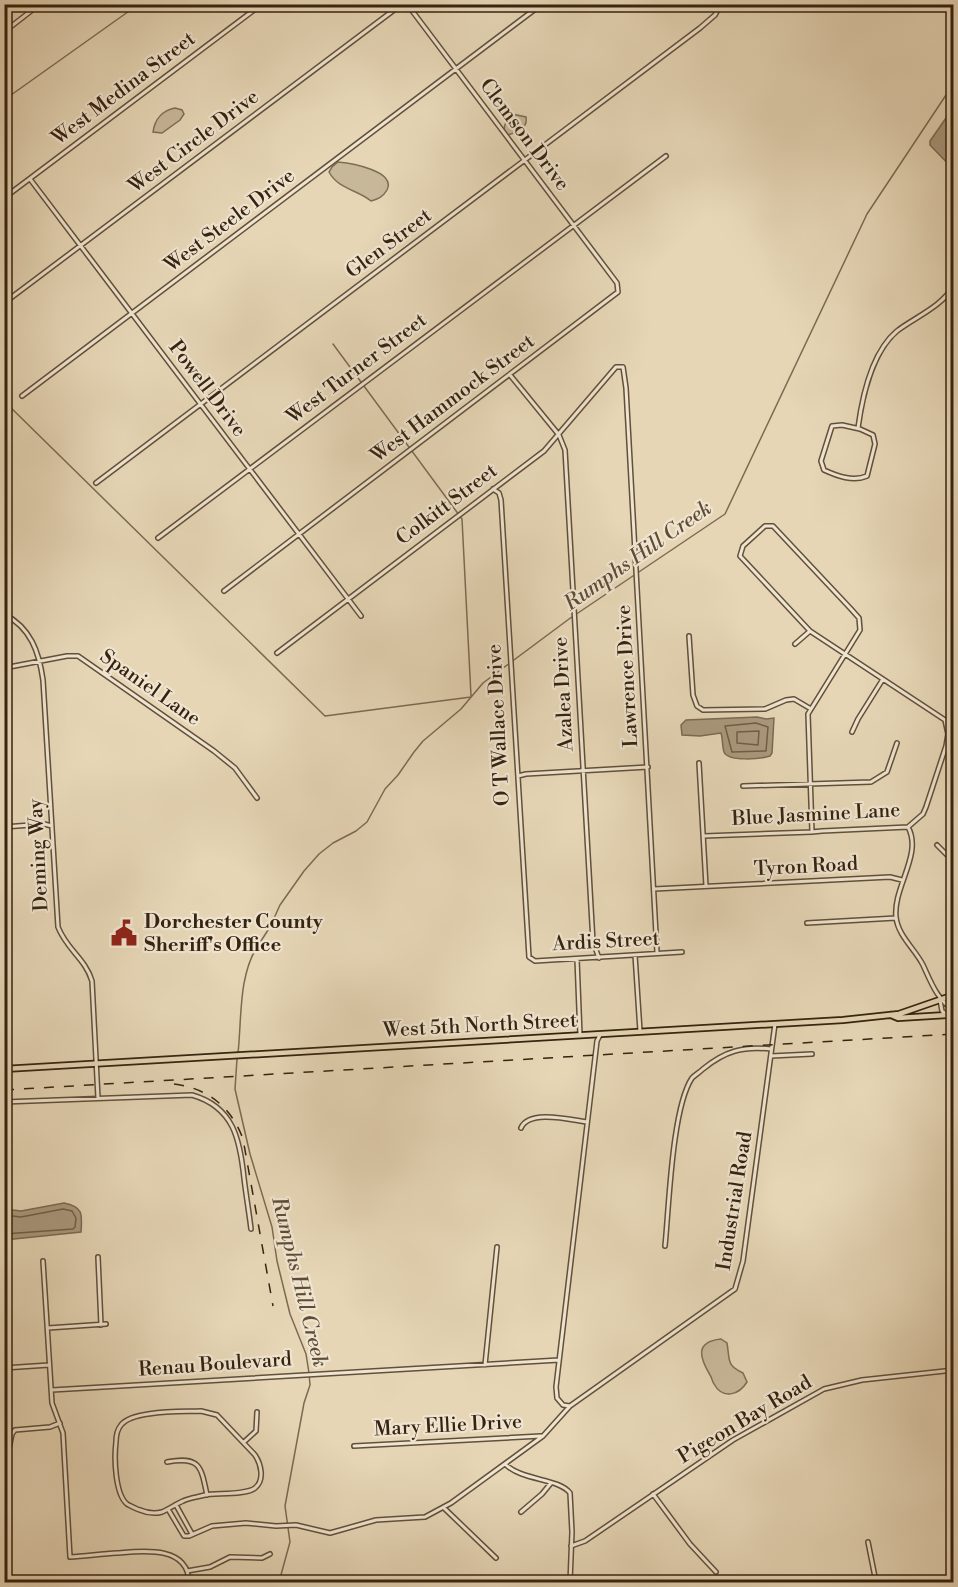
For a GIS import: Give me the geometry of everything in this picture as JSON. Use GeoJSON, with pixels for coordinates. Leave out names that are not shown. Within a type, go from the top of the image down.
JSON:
{"type":"FeatureCollection","features":[{"type":"Feature","properties":{"kind":"main road","name":"West 5th North Street"},"geometry":{"type":"LineString","coordinates":[[4,1069],[843,1020],[891,1015],[954,997]]}},
{"type":"Feature","properties":{"kind":"main road"},"geometry":{"type":"LineString","coordinates":[[891,1015],[898,1018],[952,1012],[954,997]]}},
{"type":"Feature","properties":{"kind":"street"},"geometry":{"type":"LineString","coordinates":[[4,32],[40,4]]}},
{"type":"Feature","properties":{"kind":"street","name":"West Medina Street"},"geometry":{"type":"LineString","coordinates":[[4,198],[262,4]]}},
{"type":"Feature","properties":{"kind":"street","name":"West Circle Drive"},"geometry":{"type":"LineString","coordinates":[[4,303],[402,4]]}},
{"type":"Feature","properties":{"kind":"street","name":"Clemson Drive"},"geometry":{"type":"LineString","coordinates":[[407,4],[617,283]]}},
{"type":"Feature","properties":{"kind":"street","name":"West Steele Drive"},"geometry":{"type":"LineString","coordinates":[[22,396],[542,4]]}},
{"type":"Feature","properties":{"kind":"street","name":"Glen Street"},"geometry":{"type":"LineString","coordinates":[[96,483],[700,28],[715,15],[721,4]]}},
{"type":"Feature","properties":{"kind":"street","name":"West Turner Street"},"geometry":{"type":"LineString","coordinates":[[158,538],[666,156]]}},
{"type":"Feature","properties":{"kind":"street","name":"Powell Drive"},"geometry":{"type":"LineString","coordinates":[[30,179],[361,616]]}},
{"type":"Feature","properties":{"kind":"street","name":"West Hammock Street"},"geometry":{"type":"LineString","coordinates":[[224,591],[613,297],[618,292],[617,283]]}},
{"type":"Feature","properties":{"kind":"street"},"geometry":{"type":"LineString","coordinates":[[858,428],[861,402],[879,352],[896,332],[921,316],[950,292],[954,285]]}},
{"type":"Feature","properties":{"kind":"street"},"geometry":{"type":"LineString","coordinates":[[950,292],[954,296]]}},
{"type":"Feature","properties":{"kind":"street","name":"Colkitt Street"},"geometry":{"type":"LineString","coordinates":[[278,653],[346,599],[544,451],[619,365]]}},
{"type":"Feature","properties":{"kind":"street","name":"Lawrence Drive"},"geometry":{"type":"LineString","coordinates":[[619,365],[625,369],[657,952]]}},
{"type":"Feature","properties":{"kind":"street","name":"Azalea Drive"},"geometry":{"type":"LineString","coordinates":[[510,375],[559,435],[565,455],[593,945],[599,958]]}},
{"type":"Feature","properties":{"kind":"street"},"geometry":{"type":"LineString","coordinates":[[832,426],[858,428],[873,435],[875,444],[867,476],[859,480],[840,477],[824,470],[821,461],[832,426]]}},
{"type":"Feature","properties":{"kind":"street","name":"O T Wallace Drive"},"geometry":{"type":"LineString","coordinates":[[493,489],[499,493],[501,500],[527,948],[528,957],[532,960]]}},
{"type":"Feature","properties":{"kind":"street","name":"Blue Jasmine Lane"},"geometry":{"type":"LineString","coordinates":[[704,836],[908,827],[923,814],[946,746],[950,725],[941,716],[883,680],[845,655],[810,631],[740,556],[743,546],[765,526],[773,526],[859,618],[860,630],[845,655]]}},
{"type":"Feature","properties":{"kind":"street","name":"Deming Way"},"geometry":{"type":"LineString","coordinates":[[4,614],[14,619],[26,631],[40,662],[58,927],[63,940],[84,964],[92,981],[98,1098]]}},
{"type":"Feature","properties":{"kind":"street"},"geometry":{"type":"LineString","coordinates":[[795,644],[810,631]]}},
{"type":"Feature","properties":{"kind":"street"},"geometry":{"type":"LineString","coordinates":[[689,636],[693,695],[697,706],[703,710],[765,709],[794,699],[811,709]]}},
{"type":"Feature","properties":{"kind":"street"},"geometry":{"type":"LineString","coordinates":[[812,832],[808,717],[845,655]]}},
{"type":"Feature","properties":{"kind":"street","name":"Spaniel Lane"},"geometry":{"type":"LineString","coordinates":[[4,668],[78,656],[214,751],[235,768],[257,798]]}},
{"type":"Feature","properties":{"kind":"street"},"geometry":{"type":"LineString","coordinates":[[852,732],[883,680]]}},
{"type":"Feature","properties":{"kind":"street"},"geometry":{"type":"LineString","coordinates":[[743,786],[876,780],[887,772],[897,743]]}},
{"type":"Feature","properties":{"kind":"street"},"geometry":{"type":"LineString","coordinates":[[699,763],[708,886]]}},
{"type":"Feature","properties":{"kind":"street"},"geometry":{"type":"LineString","coordinates":[[518,777],[526,774],[648,767]]}},
{"type":"Feature","properties":{"kind":"street"},"geometry":{"type":"LineString","coordinates":[[4,827],[44,824],[52,826]]}},
{"type":"Feature","properties":{"kind":"street"},"geometry":{"type":"LineString","coordinates":[[908,827],[912,834],[912,848],[897,898],[896,918],[902,936],[921,961],[940,1000],[952,1012]]}},
{"type":"Feature","properties":{"kind":"street"},"geometry":{"type":"LineString","coordinates":[[937,845],[954,862]]}},
{"type":"Feature","properties":{"kind":"street","name":"Tyron Road"},"geometry":{"type":"LineString","coordinates":[[654,889],[768,884],[796,880],[890,877],[902,880]]}},
{"type":"Feature","properties":{"kind":"street"},"geometry":{"type":"LineString","coordinates":[[807,923],[896,918]]}},
{"type":"Feature","properties":{"kind":"street","name":"Ardis Street"},"geometry":{"type":"LineString","coordinates":[[532,960],[682,952]]}},
{"type":"Feature","properties":{"kind":"street"},"geometry":{"type":"LineString","coordinates":[[635,955],[640,1032]]}},
{"type":"Feature","properties":{"kind":"street"},"geometry":{"type":"LineString","coordinates":[[578,959],[580,1035]]}},
{"type":"Feature","properties":{"kind":"street"},"geometry":{"type":"LineString","coordinates":[[940,1000],[941,1010],[952,1012]]}},
{"type":"Feature","properties":{"kind":"street","name":"Industrial Road"},"geometry":{"type":"LineString","coordinates":[[192,1534],[212,1526],[246,1523],[296,1525],[330,1533],[376,1520],[425,1517],[444,1508],[505,1464],[543,1436],[570,1406],[735,1289],[743,1261],[775,1024]]}},
{"type":"Feature","properties":{"kind":"street"},"geometry":{"type":"LineString","coordinates":[[570,1406],[562,1405],[557,1398],[560,1360],[597,1041],[601,1034]]}},
{"type":"Feature","properties":{"kind":"street"},"geometry":{"type":"LineString","coordinates":[[664,1246],[676,1134],[681,1106],[693,1078],[711,1063],[732,1051],[752,1047],[771,1049]]}},
{"type":"Feature","properties":{"kind":"street"},"geometry":{"type":"LineString","coordinates":[[771,1056],[812,1054]]}},
{"type":"Feature","properties":{"kind":"street"},"geometry":{"type":"LineString","coordinates":[[4,1102],[192,1095],[207,1099],[231,1123],[238,1137],[251,1229]]}},
{"type":"Feature","properties":{"kind":"street"},"geometry":{"type":"LineString","coordinates":[[521,1128],[527,1120],[537,1118],[549,1117],[587,1122]]}},
{"type":"Feature","properties":{"kind":"street"},"geometry":{"type":"LineString","coordinates":[[485,1365],[497,1247]]}},
{"type":"Feature","properties":{"kind":"street"},"geometry":{"type":"LineString","coordinates":[[48,1328],[104,1324],[98,1257]]}},
{"type":"Feature","properties":{"kind":"street"},"geometry":{"type":"LineString","coordinates":[[44,1261],[49,1365],[53,1406],[63,1433],[70,1557],[153,1551],[169,1554],[177,1558],[187,1571],[189,1582]]}},
{"type":"Feature","properties":{"kind":"street","name":"Renau Boulevard"},"geometry":{"type":"LineString","coordinates":[[52,1390],[560,1360]]}},
{"type":"Feature","properties":{"kind":"street"},"geometry":{"type":"LineString","coordinates":[[4,1368],[49,1365]]}},
{"type":"Feature","properties":{"kind":"street","name":"Pigeon Bay Road"},"geometry":{"type":"LineString","coordinates":[[571,1546],[582,1543],[732,1440],[824,1389],[862,1380],[954,1370]]}},
{"type":"Feature","properties":{"kind":"street"},"geometry":{"type":"LineString","coordinates":[[208,1412],[223,1420],[259,1462],[261,1479],[255,1488],[248,1492],[207,1495],[185,1500],[152,1514],[142,1512],[127,1504],[119,1492],[115,1446],[117,1432],[122,1423],[139,1415],[208,1412]]}},
{"type":"Feature","properties":{"kind":"street"},"geometry":{"type":"LineString","coordinates":[[244,1442],[256,1431],[256,1412]]}},
{"type":"Feature","properties":{"kind":"street"},"geometry":{"type":"LineString","coordinates":[[4,1473],[12,1434],[15,1430],[50,1427],[60,1423]]}},
{"type":"Feature","properties":{"kind":"street","name":"Mary Ellie Drive"},"geometry":{"type":"LineString","coordinates":[[354,1446],[543,1436]]}},
{"type":"Feature","properties":{"kind":"street"},"geometry":{"type":"LineString","coordinates":[[167,1462],[184,1459],[197,1464],[201,1469],[207,1495]]}},
{"type":"Feature","properties":{"kind":"street"},"geometry":{"type":"LineString","coordinates":[[505,1464],[517,1473],[567,1489],[570,1493],[570,1582]]}},
{"type":"Feature","properties":{"kind":"street"},"geometry":{"type":"LineString","coordinates":[[521,1512],[542,1494],[550,1483]]}},
{"type":"Feature","properties":{"kind":"street"},"geometry":{"type":"LineString","coordinates":[[653,1494],[690,1544],[716,1572]]}},
{"type":"Feature","properties":{"kind":"street"},"geometry":{"type":"LineString","coordinates":[[168,1509],[183,1534],[192,1534],[176,1505]]}},
{"type":"Feature","properties":{"kind":"street"},"geometry":{"type":"LineString","coordinates":[[444,1508],[496,1558]]}},
{"type":"Feature","properties":{"kind":"street"},"geometry":{"type":"LineString","coordinates":[[868,1542],[876,1582]]}},
{"type":"Feature","properties":{"kind":"street"},"geometry":{"type":"LineString","coordinates":[[187,1571],[210,1567],[230,1557],[262,1558],[270,1554]]}},
{"type":"Feature","properties":{"kind":"shaded area"},"geometry":{"type":"Polygon","coordinates":[[[175,108],[182,110],[184,114],[180,120],[162,133],[153,132],[160,116],[175,108]]]}},
{"type":"Feature","properties":{"kind":"shaded area"},"geometry":{"type":"Polygon","coordinates":[[[512,114],[526,117],[526,121],[521,129],[508,135],[504,133],[504,127],[512,114]]]}},
{"type":"Feature","properties":{"kind":"shaded area"},"geometry":{"type":"Polygon","coordinates":[[[338,162],[361,166],[379,173],[388,183],[387,190],[380,197],[371,201],[343,186],[329,172],[338,162]]]}},
{"type":"Feature","properties":{"kind":"shaded area"},"geometry":{"type":"Polygon","coordinates":[[[721,1339],[727,1343],[731,1364],[743,1373],[747,1382],[740,1390],[731,1394],[722,1392],[713,1383],[702,1357],[703,1347],[706,1344],[721,1339]]]}},
{"type":"Feature","properties":{"kind":"water"},"geometry":{"type":"Polygon","coordinates":[[[953,108],[953,169],[930,145],[930,141],[953,108]]]}},
{"type":"Feature","properties":{"kind":"water"},"geometry":{"type":"Polygon","coordinates":[[[774,718],[770,756],[745,759],[727,755],[723,750],[721,733],[700,736],[682,735],[681,725],[686,720],[774,718]]]}},
{"type":"Feature","properties":{"kind":"water"},"geometry":{"type":"Polygon","coordinates":[[[64,1203],[78,1209],[82,1221],[81,1232],[5,1240],[5,1209],[21,1211],[64,1203]]]}},
{"type":"Feature","properties":{"kind":"waterway"},"geometry":{"type":"LineString","coordinates":[[4,100],[139,4]]}},
{"type":"Feature","properties":{"kind":"waterway","name":"Rumphs Hill Creek"},"geometry":{"type":"LineString","coordinates":[[259,944],[280,905],[304,871],[319,854],[333,843],[356,831],[367,822],[385,789],[423,741],[461,709],[483,683],[569,619],[725,514],[867,214],[954,83]]}},
{"type":"Feature","properties":{"kind":"waterway"},"geometry":{"type":"LineString","coordinates":[[333,344],[462,519],[471,696]]}},
{"type":"Feature","properties":{"kind":"waterway"},"geometry":{"type":"LineString","coordinates":[[4,401],[325,716],[471,697]]}},
{"type":"Feature","properties":{"kind":"waterway","name":"Rumphs Hill Creek"},"geometry":{"type":"LineString","coordinates":[[238,1053],[244,984],[247,970],[258,945]]}},
{"type":"Feature","properties":{"kind":"waterway","name":"Rumphs Hill Creek"},"geometry":{"type":"LineString","coordinates":[[237,1059],[235,1089],[250,1154],[272,1227],[277,1261],[290,1314],[306,1354],[310,1385],[304,1403],[285,1506],[290,1542],[279,1582]]}},
{"type":"Feature","properties":{"kind":"railway"},"geometry":{"type":"LineString","coordinates":[[4,1090],[954,1034]]}},
{"type":"Feature","properties":{"kind":"railway"},"geometry":{"type":"LineString","coordinates":[[174,1084],[198,1090],[217,1101],[232,1118],[243,1139],[273,1306]]}},
{"type":"Feature","properties":{"kind":"place","name":"Dorchester County Sheriff's Office"},"geometry":{"type":"Point","coordinates":[124,933]}}]}
